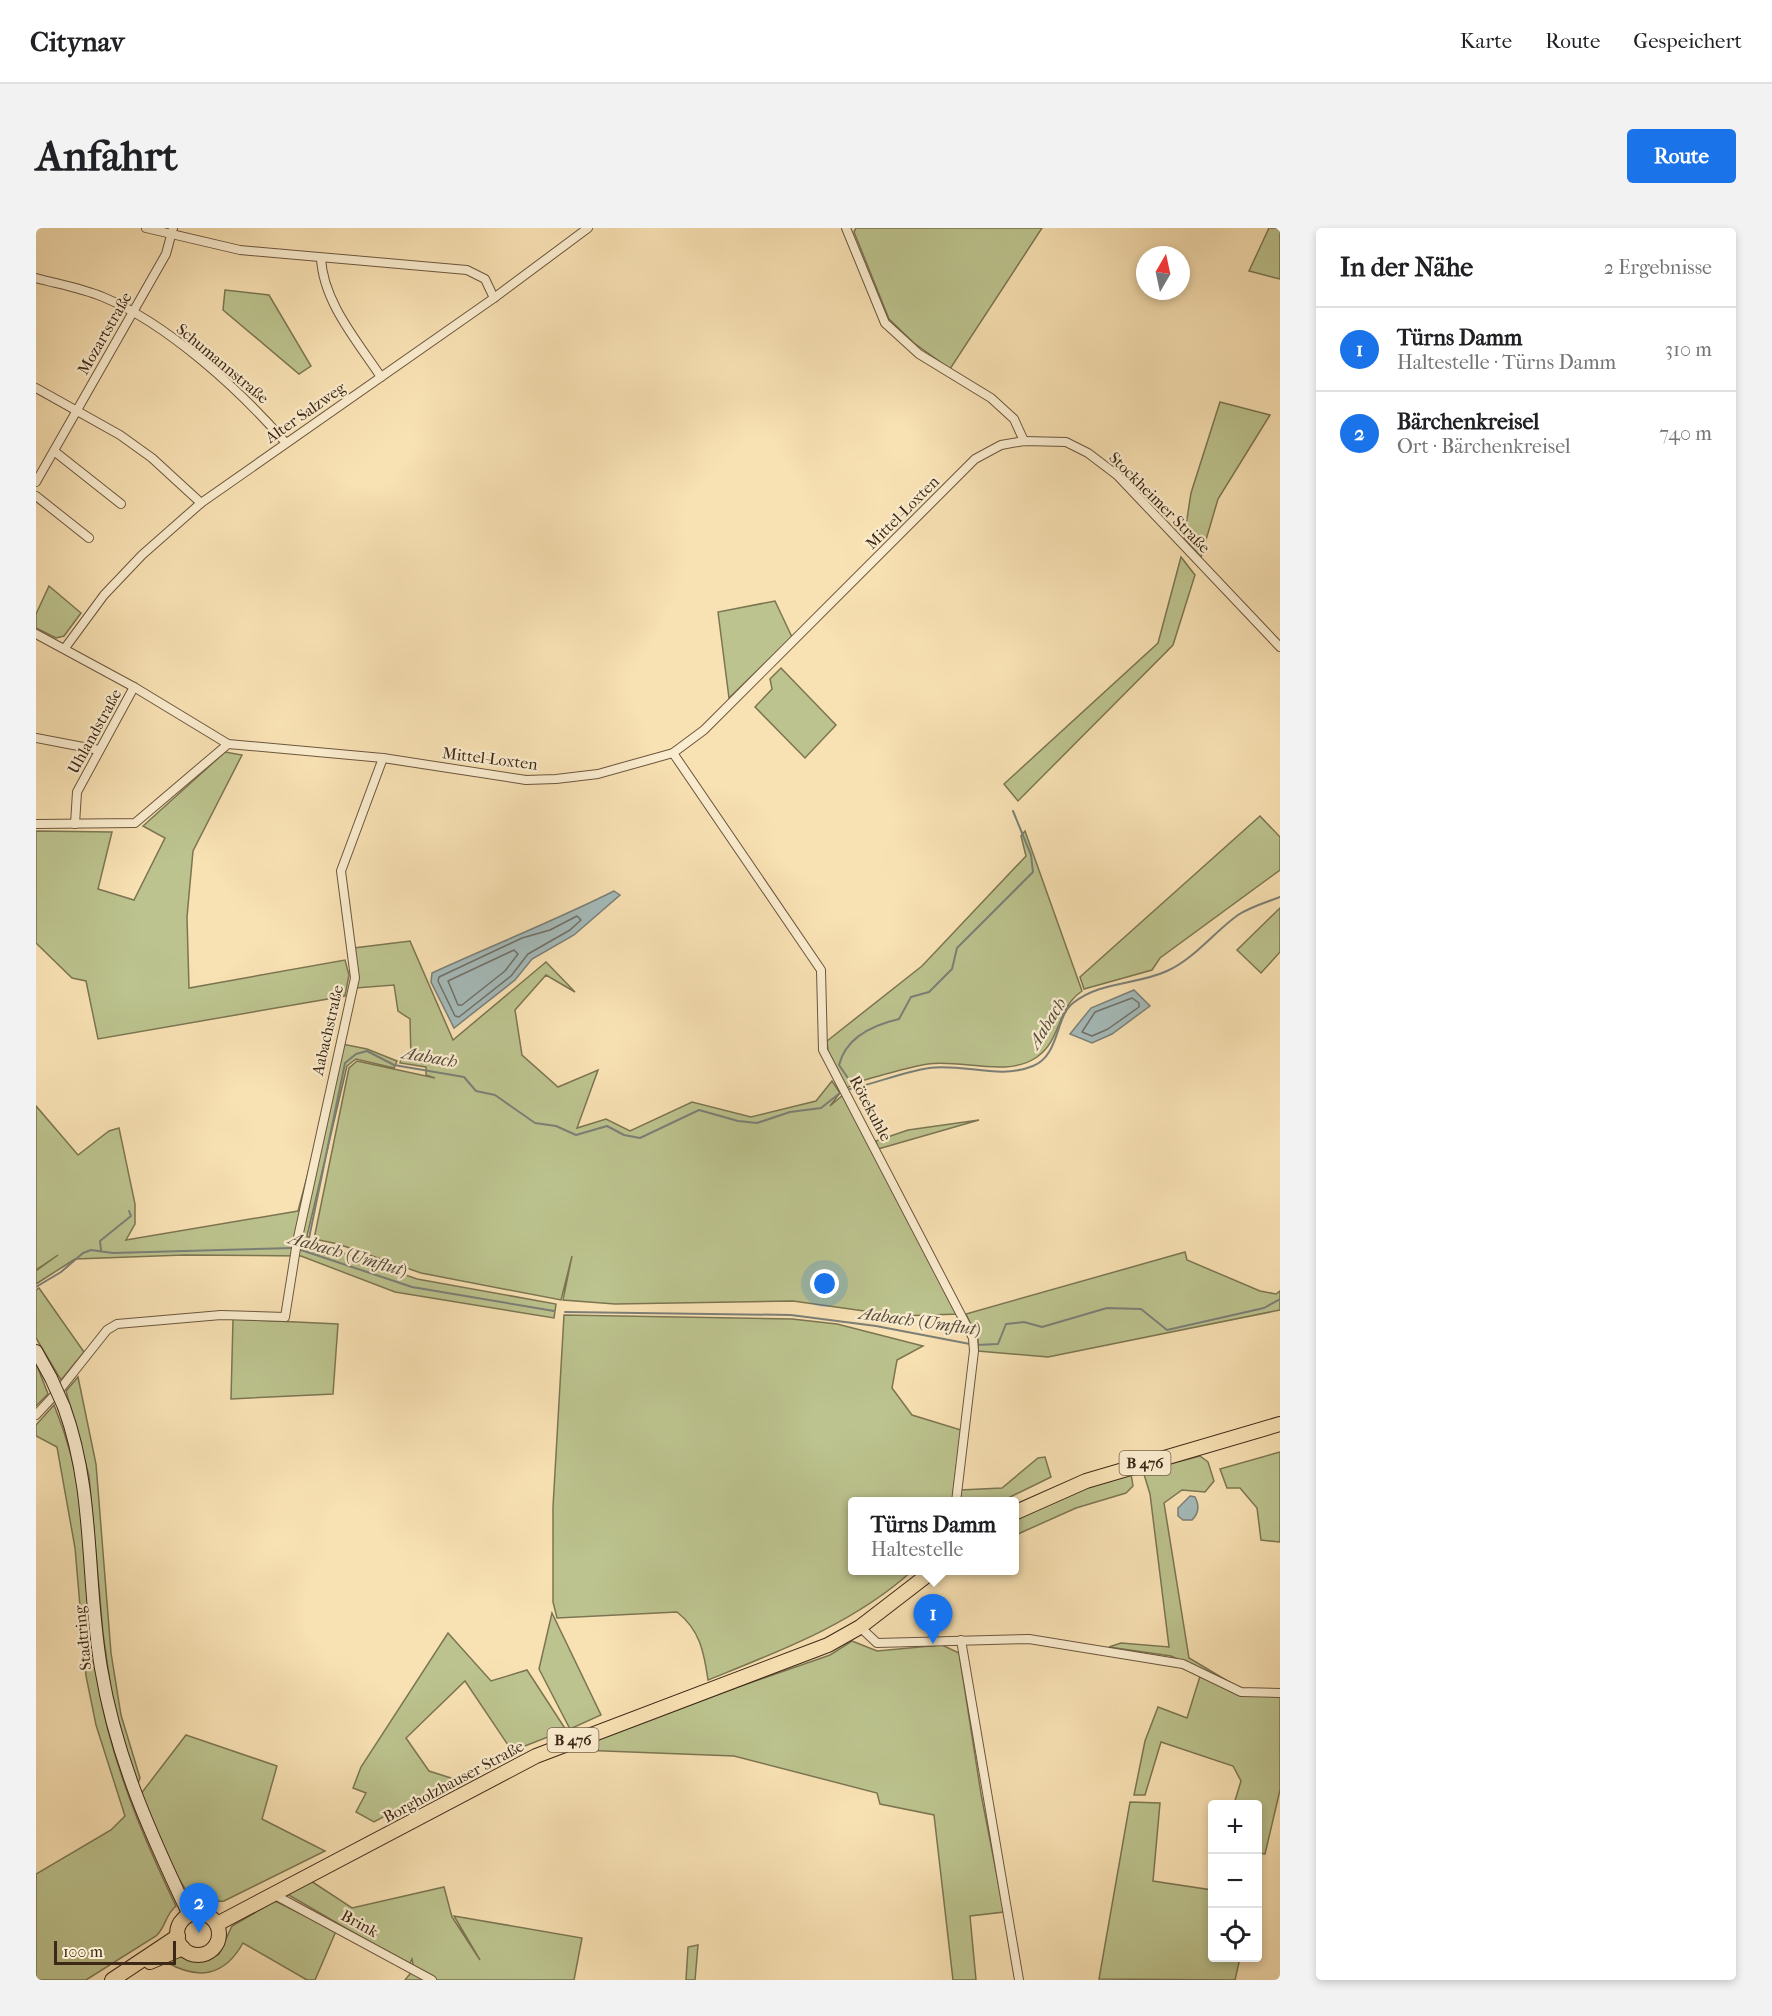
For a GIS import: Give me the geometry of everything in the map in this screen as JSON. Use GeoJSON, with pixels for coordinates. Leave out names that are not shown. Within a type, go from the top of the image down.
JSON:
{"type":"FeatureCollection","features":[{"type":"Feature","properties":{"kind":"main road","name":"B 476"},"geometry":{"type":"LineString","coordinates":[[1019,1511],[1086,1481],[1280,1424]]}},
{"type":"Feature","properties":{"kind":"main road","name":"Borgholzhauser Straße"},"geometry":{"type":"LineString","coordinates":[[217,1924],[536,1756],[573,1740],[828,1645],[860,1627],[928,1575]]}},
{"type":"Feature","properties":{"kind":"main road"},"geometry":{"type":"LineString","coordinates":[[202,1913],[217,1924],[219,1937],[208,1952],[195,1954],[180,1942],[180,1924],[189,1915],[202,1913]]}},
{"type":"Feature","properties":{"kind":"main road"},"geometry":{"type":"LineString","coordinates":[[116,1977],[180,1942]]}},
{"type":"Feature","properties":{"kind":"street"},"geometry":{"type":"LineString","coordinates":[[146,228],[172,231],[240,250],[466,270],[485,279],[494,298]]}},
{"type":"Feature","properties":{"kind":"street","name":"Alter Salzweg"},"geometry":{"type":"LineString","coordinates":[[65,648],[104,595],[142,555],[201,503],[494,298],[588,228]]}},
{"type":"Feature","properties":{"kind":"street"},"geometry":{"type":"LineString","coordinates":[[846,228],[885,323],[919,354],[991,398],[1014,419],[1024,441]]}},
{"type":"Feature","properties":{"kind":"street","name":"Mozartstraße"},"geometry":{"type":"LineString","coordinates":[[36,482],[166,254],[172,231]]}},
{"type":"Feature","properties":{"kind":"street"},"geometry":{"type":"LineString","coordinates":[[321,258],[321,269],[338,312],[381,377]]}},
{"type":"Feature","properties":{"kind":"street","name":"Schumannstraße"},"geometry":{"type":"LineString","coordinates":[[36,278],[102,296],[155,325],[212,370],[258,411],[286,443]]}},
{"type":"Feature","properties":{"kind":"street"},"geometry":{"type":"LineString","coordinates":[[36,388],[77,410],[152,458],[201,503]]}},
{"type":"Feature","properties":{"kind":"street","name":"Stockheimer Straße"},"geometry":{"type":"LineString","coordinates":[[1024,441],[1045,440],[1076,446],[1117,475],[1280,647]]}},
{"type":"Feature","properties":{"kind":"street","name":"Mittel-Loxten"},"geometry":{"type":"LineString","coordinates":[[36,634],[134,687],[228,744],[383,758],[536,780],[598,774],[672,753],[704,730],[975,459],[1001,445],[1024,441]]}},
{"type":"Feature","properties":{"kind":"street"},"geometry":{"type":"LineString","coordinates":[[54,451],[121,504]]}},
{"type":"Feature","properties":{"kind":"street"},"geometry":{"type":"LineString","coordinates":[[36,496],[89,538]]}},
{"type":"Feature","properties":{"kind":"street","name":"Uhlandstraße"},"geometry":{"type":"LineString","coordinates":[[75,824],[77,792],[134,687]]}},
{"type":"Feature","properties":{"kind":"street"},"geometry":{"type":"LineString","coordinates":[[36,738],[99,750]]}},
{"type":"Feature","properties":{"kind":"street"},"geometry":{"type":"LineString","coordinates":[[36,824],[135,823],[228,744]]}},
{"type":"Feature","properties":{"kind":"street","name":"Rötekuhle"},"geometry":{"type":"LineString","coordinates":[[672,753],[821,970],[823,1050],[973,1338],[974,1351],[957,1497]]}},
{"type":"Feature","properties":{"kind":"street","name":"Aabachstraße"},"geometry":{"type":"LineString","coordinates":[[36,1415],[61,1389],[107,1330],[117,1324],[221,1315],[285,1317],[297,1242],[355,978],[341,871],[383,758]]}},
{"type":"Feature","properties":{"kind":"street","name":"Stadtring"},"geometry":{"type":"LineString","coordinates":[[36,1351],[64,1407],[81,1461],[101,1666],[116,1737],[140,1810],[189,1915]]}},
{"type":"Feature","properties":{"kind":"street"},"geometry":{"type":"LineString","coordinates":[[860,1627],[877,1643],[1029,1639],[1183,1664],[1241,1692],[1280,1693]]}},
{"type":"Feature","properties":{"kind":"street"},"geometry":{"type":"LineString","coordinates":[[961,1640],[1019,1980]]}},
{"type":"Feature","properties":{"kind":"street","name":"Brink"},"geometry":{"type":"LineString","coordinates":[[273,1894],[432,1980]]}},
{"type":"Feature","properties":{"kind":"green space"},"geometry":{"type":"Polygon","coordinates":[[[856,228],[1042,228],[950,369],[914,343],[889,319],[854,232],[856,228]]]}},
{"type":"Feature","properties":{"kind":"green space"},"geometry":{"type":"Polygon","coordinates":[[[1269,228],[1280,228],[1280,279],[1249,271],[1269,228]]]}},
{"type":"Feature","properties":{"kind":"green space"},"geometry":{"type":"Polygon","coordinates":[[[225,290],[269,295],[311,366],[299,374],[223,310],[225,290]]]}},
{"type":"Feature","properties":{"kind":"green space"},"geometry":{"type":"Polygon","coordinates":[[[1220,402],[1270,415],[1218,499],[1201,557],[1184,538],[1191,493],[1220,402]]]}},
{"type":"Feature","properties":{"kind":"green space"},"geometry":{"type":"Polygon","coordinates":[[[1181,557],[1195,575],[1173,645],[1018,801],[1004,784],[1158,643],[1181,557]]]}},
{"type":"Feature","properties":{"kind":"green space"},"geometry":{"type":"Polygon","coordinates":[[[49,586],[81,613],[64,636],[56,638],[36,628],[36,614],[49,586]]]}},
{"type":"Feature","properties":{"kind":"green space"},"geometry":{"type":"Polygon","coordinates":[[[775,601],[792,637],[729,698],[718,612],[775,601]]]}},
{"type":"Feature","properties":{"kind":"green space"},"geometry":{"type":"Polygon","coordinates":[[[781,668],[836,725],[805,758],[755,707],[772,689],[770,679],[781,668]]]}},
{"type":"Feature","properties":{"kind":"green space"},"geometry":{"type":"Polygon","coordinates":[[[225,752],[242,755],[193,851],[187,917],[189,988],[345,960],[349,975],[345,996],[98,1039],[86,981],[72,978],[36,943],[36,831],[112,832],[98,889],[134,900],[165,838],[143,826],[225,752]]]}},
{"type":"Feature","properties":{"kind":"green space"},"geometry":{"type":"Polygon","coordinates":[[[1260,816],[1280,837],[1280,870],[1160,958],[1152,970],[1084,989],[1080,977],[1260,816]]]}},
{"type":"Feature","properties":{"kind":"green space"},"geometry":{"type":"Polygon","coordinates":[[[1025,831],[1082,991],[1068,1006],[1051,1042],[1037,1057],[1012,1066],[928,1064],[857,1082],[847,1088],[828,1051],[827,1041],[922,966],[1026,856],[1021,836],[1025,831]]]}},
{"type":"Feature","properties":{"kind":"green space"},"geometry":{"type":"Polygon","coordinates":[[[1280,908],[1280,952],[1261,973],[1237,950],[1280,908]]]}},
{"type":"Feature","properties":{"kind":"green space"},"geometry":{"type":"Polygon","coordinates":[[[410,941],[453,1040],[546,962],[575,992],[546,975],[515,1010],[522,1055],[558,1087],[598,1070],[577,1128],[606,1119],[630,1131],[692,1102],[751,1117],[816,1101],[832,1081],[840,1093],[830,1106],[843,1095],[959,1314],[900,1316],[793,1301],[615,1304],[563,1300],[572,1256],[561,1300],[421,1273],[338,1244],[314,1239],[349,1068],[357,1061],[435,1078],[426,1075],[426,1067],[400,1063],[401,1059],[411,1059],[410,1019],[398,1011],[394,985],[356,988],[354,948],[410,941]]]}},
{"type":"Feature","properties":{"kind":"green space"},"geometry":{"type":"Polygon","coordinates":[[[342,1044],[367,1049],[397,1061],[394,1068],[356,1059],[347,1066],[307,1236],[314,1246],[338,1251],[417,1279],[556,1304],[554,1318],[395,1292],[301,1256],[184,1255],[75,1259],[36,1284],[36,1271],[58,1255],[36,1270],[36,1106],[78,1155],[109,1131],[119,1128],[135,1204],[135,1224],[126,1240],[298,1211],[342,1044]]]}},
{"type":"Feature","properties":{"kind":"green space"},"geometry":{"type":"Polygon","coordinates":[[[979,1120],[878,1149],[876,1141],[908,1130],[979,1120]]]}},
{"type":"Feature","properties":{"kind":"green space"},"geometry":{"type":"Polygon","coordinates":[[[1185,1252],[1187,1260],[1260,1291],[1276,1294],[1280,1291],[1280,1310],[1048,1357],[978,1351],[978,1340],[966,1314],[1185,1252]]]}},
{"type":"Feature","properties":{"kind":"green space"},"geometry":{"type":"Polygon","coordinates":[[[39,1288],[84,1352],[61,1380],[36,1338],[36,1290],[39,1288]]]}},
{"type":"Feature","properties":{"kind":"green space"},"geometry":{"type":"Polygon","coordinates":[[[564,1315],[792,1319],[837,1324],[923,1346],[897,1360],[892,1388],[912,1415],[961,1430],[953,1497],[848,1497],[848,1575],[907,1575],[889,1590],[841,1621],[789,1647],[708,1680],[700,1642],[691,1626],[677,1612],[557,1618],[553,1602],[553,1507],[564,1315]]]}},
{"type":"Feature","properties":{"kind":"green space"},"geometry":{"type":"Polygon","coordinates":[[[233,1319],[338,1324],[333,1394],[231,1399],[233,1319]]]}},
{"type":"Feature","properties":{"kind":"green space"},"geometry":{"type":"Polygon","coordinates":[[[36,1363],[48,1394],[36,1406],[36,1363]]]}},
{"type":"Feature","properties":{"kind":"green space"},"geometry":{"type":"Polygon","coordinates":[[[78,1377],[96,1464],[111,1653],[121,1715],[140,1778],[137,1786],[113,1704],[103,1633],[89,1476],[66,1391],[78,1377]]]}},
{"type":"Feature","properties":{"kind":"green space"},"geometry":{"type":"Polygon","coordinates":[[[54,1405],[68,1443],[80,1496],[87,1553],[95,1662],[111,1741],[129,1797],[176,1906],[156,1936],[86,1980],[36,1980],[36,1874],[111,1830],[125,1816],[96,1725],[86,1676],[75,1548],[57,1447],[36,1436],[36,1425],[54,1405]]]}},
{"type":"Feature","properties":{"kind":"green space"},"geometry":{"type":"Polygon","coordinates":[[[1280,1452],[1280,1542],[1261,1540],[1257,1508],[1240,1488],[1227,1488],[1220,1469],[1280,1452]]]}},
{"type":"Feature","properties":{"kind":"green space"},"geometry":{"type":"Polygon","coordinates":[[[1200,1456],[1208,1462],[1214,1481],[1205,1492],[1182,1490],[1164,1503],[1189,1658],[1241,1689],[1280,1690],[1280,1790],[1265,1854],[1262,1854],[1262,1800],[1235,1800],[1241,1781],[1233,1766],[1161,1742],[1145,1795],[1134,1795],[1145,1741],[1158,1707],[1187,1718],[1202,1670],[1171,1656],[1109,1647],[1121,1643],[1169,1647],[1150,1494],[1143,1471],[1200,1456]]]}},
{"type":"Feature","properties":{"kind":"green space"},"geometry":{"type":"Polygon","coordinates":[[[1045,1457],[1051,1477],[1010,1497],[959,1497],[960,1490],[1002,1488],[1038,1458],[1045,1457]]]}},
{"type":"Feature","properties":{"kind":"green space"},"geometry":{"type":"Polygon","coordinates":[[[1123,1474],[1131,1474],[1133,1486],[1126,1493],[1076,1508],[1019,1534],[1019,1518],[1045,1504],[1123,1474]]]}},
{"type":"Feature","properties":{"kind":"green space"},"geometry":{"type":"Polygon","coordinates":[[[552,1613],[601,1715],[570,1729],[539,1669],[552,1613]]]}},
{"type":"Feature","properties":{"kind":"green space"},"geometry":{"type":"Polygon","coordinates":[[[448,1633],[491,1681],[527,1670],[566,1730],[512,1751],[465,1681],[406,1738],[429,1771],[454,1779],[374,1822],[356,1812],[366,1793],[353,1788],[361,1767],[448,1633]]]}},
{"type":"Feature","properties":{"kind":"green space"},"geometry":{"type":"Polygon","coordinates":[[[852,1641],[877,1651],[942,1645],[959,1653],[981,1794],[1004,1912],[970,1916],[976,1980],[953,1980],[934,1815],[880,1804],[877,1793],[734,1756],[579,1750],[575,1747],[609,1732],[830,1655],[852,1641]]]}},
{"type":"Feature","properties":{"kind":"green space"},"geometry":{"type":"Polygon","coordinates":[[[186,1735],[277,1766],[262,1819],[325,1851],[224,1901],[191,1898],[177,1876],[140,1795],[186,1735]]]}},
{"type":"Feature","properties":{"kind":"green space"},"geometry":{"type":"Polygon","coordinates":[[[1130,1802],[1160,1803],[1153,1881],[1208,1889],[1208,1962],[1239,1962],[1235,1980],[1099,1979],[1130,1802]]]}},
{"type":"Feature","properties":{"kind":"green space"},"geometry":{"type":"Polygon","coordinates":[[[311,1881],[352,1908],[444,1887],[452,1917],[480,1960],[454,1916],[582,1938],[574,1980],[405,1980],[414,1969],[412,1959],[409,1965],[287,1894],[311,1881]]]}},
{"type":"Feature","properties":{"kind":"green space"},"geometry":{"type":"Polygon","coordinates":[[[275,1901],[336,1931],[315,1980],[307,1980],[243,1943],[227,1963],[209,1972],[189,1971],[166,1962],[181,1955],[208,1960],[219,1954],[232,1926],[275,1901]]]}},
{"type":"Feature","properties":{"kind":"green space"},"geometry":{"type":"Polygon","coordinates":[[[698,1945],[695,1980],[686,1980],[688,1947],[698,1945]]]}},
{"type":"Feature","properties":{"kind":"water"},"geometry":{"type":"Polygon","coordinates":[[[614,891],[620,895],[574,935],[532,959],[515,980],[454,1028],[431,982],[432,973],[614,891]]]}},
{"type":"Feature","properties":{"kind":"water"},"geometry":{"type":"Polygon","coordinates":[[[1134,990],[1150,1006],[1112,1034],[1092,1043],[1070,1034],[1091,1008],[1134,990]]]}},
{"type":"Feature","properties":{"kind":"water"},"geometry":{"type":"Polygon","coordinates":[[[1190,1496],[1197,1500],[1197,1512],[1192,1520],[1183,1520],[1178,1516],[1178,1508],[1190,1496]]]}},
{"type":"Feature","properties":{"kind":"waterway"},"geometry":{"type":"LineString","coordinates":[[854,1087],[839,1065],[848,1047],[870,1029],[899,1019],[911,997],[929,992],[952,969],[957,948],[1033,872],[1031,855],[1013,811]]}},
{"type":"Feature","properties":{"kind":"waterway","name":"Aabach"},"geometry":{"type":"LineString","coordinates":[[850,1089],[929,1068],[1007,1072],[1033,1066],[1042,1061],[1048,1053],[1063,1017],[1073,1003],[1095,991],[1143,979],[1177,966],[1238,915],[1280,897]]}},
{"type":"Feature","properties":{"kind":"waterway","name":"Aabach"},"geometry":{"type":"LineString","coordinates":[[309,1238],[345,1063],[356,1054],[367,1051],[394,1065],[464,1077],[476,1091],[495,1095],[535,1123],[556,1126],[576,1135],[607,1126],[624,1135],[640,1138],[699,1110],[738,1121],[757,1123],[790,1112],[821,1108],[840,1093]]}},
{"type":"Feature","properties":{"kind":"waterway"},"geometry":{"type":"LineString","coordinates":[[101,1250],[100,1241],[131,1216],[129,1211]]}},
{"type":"Feature","properties":{"kind":"waterway","name":"Aabach (Umflut)"},"geometry":{"type":"LineString","coordinates":[[36,1287],[61,1272],[83,1253],[91,1250],[113,1253],[293,1248]]}},
{"type":"Feature","properties":{"kind":"waterway","name":"Aabach (Umflut)"},"geometry":{"type":"LineString","coordinates":[[298,1249],[412,1287],[554,1311]]}},
{"type":"Feature","properties":{"kind":"waterway","name":"Aabach (Umflut)"},"geometry":{"type":"LineString","coordinates":[[976,1345],[998,1344],[1006,1324],[1024,1322],[1042,1327],[1107,1308],[1141,1309],[1167,1330],[1264,1308],[1280,1299]]}},
{"type":"Feature","properties":{"kind":"waterway","name":"Aabach (Umflut)"},"geometry":{"type":"LineString","coordinates":[[565,1312],[791,1315],[876,1326],[970,1344]]}},
{"type":"Feature","properties":{"kind":"place","name":"Türns Damm"},"geometry":{"type":"Point","coordinates":[933,1644]}},
{"type":"Feature","properties":{"kind":"place","name":"Bärchenkreisel"},"geometry":{"type":"Point","coordinates":[199,1933]}}]}
